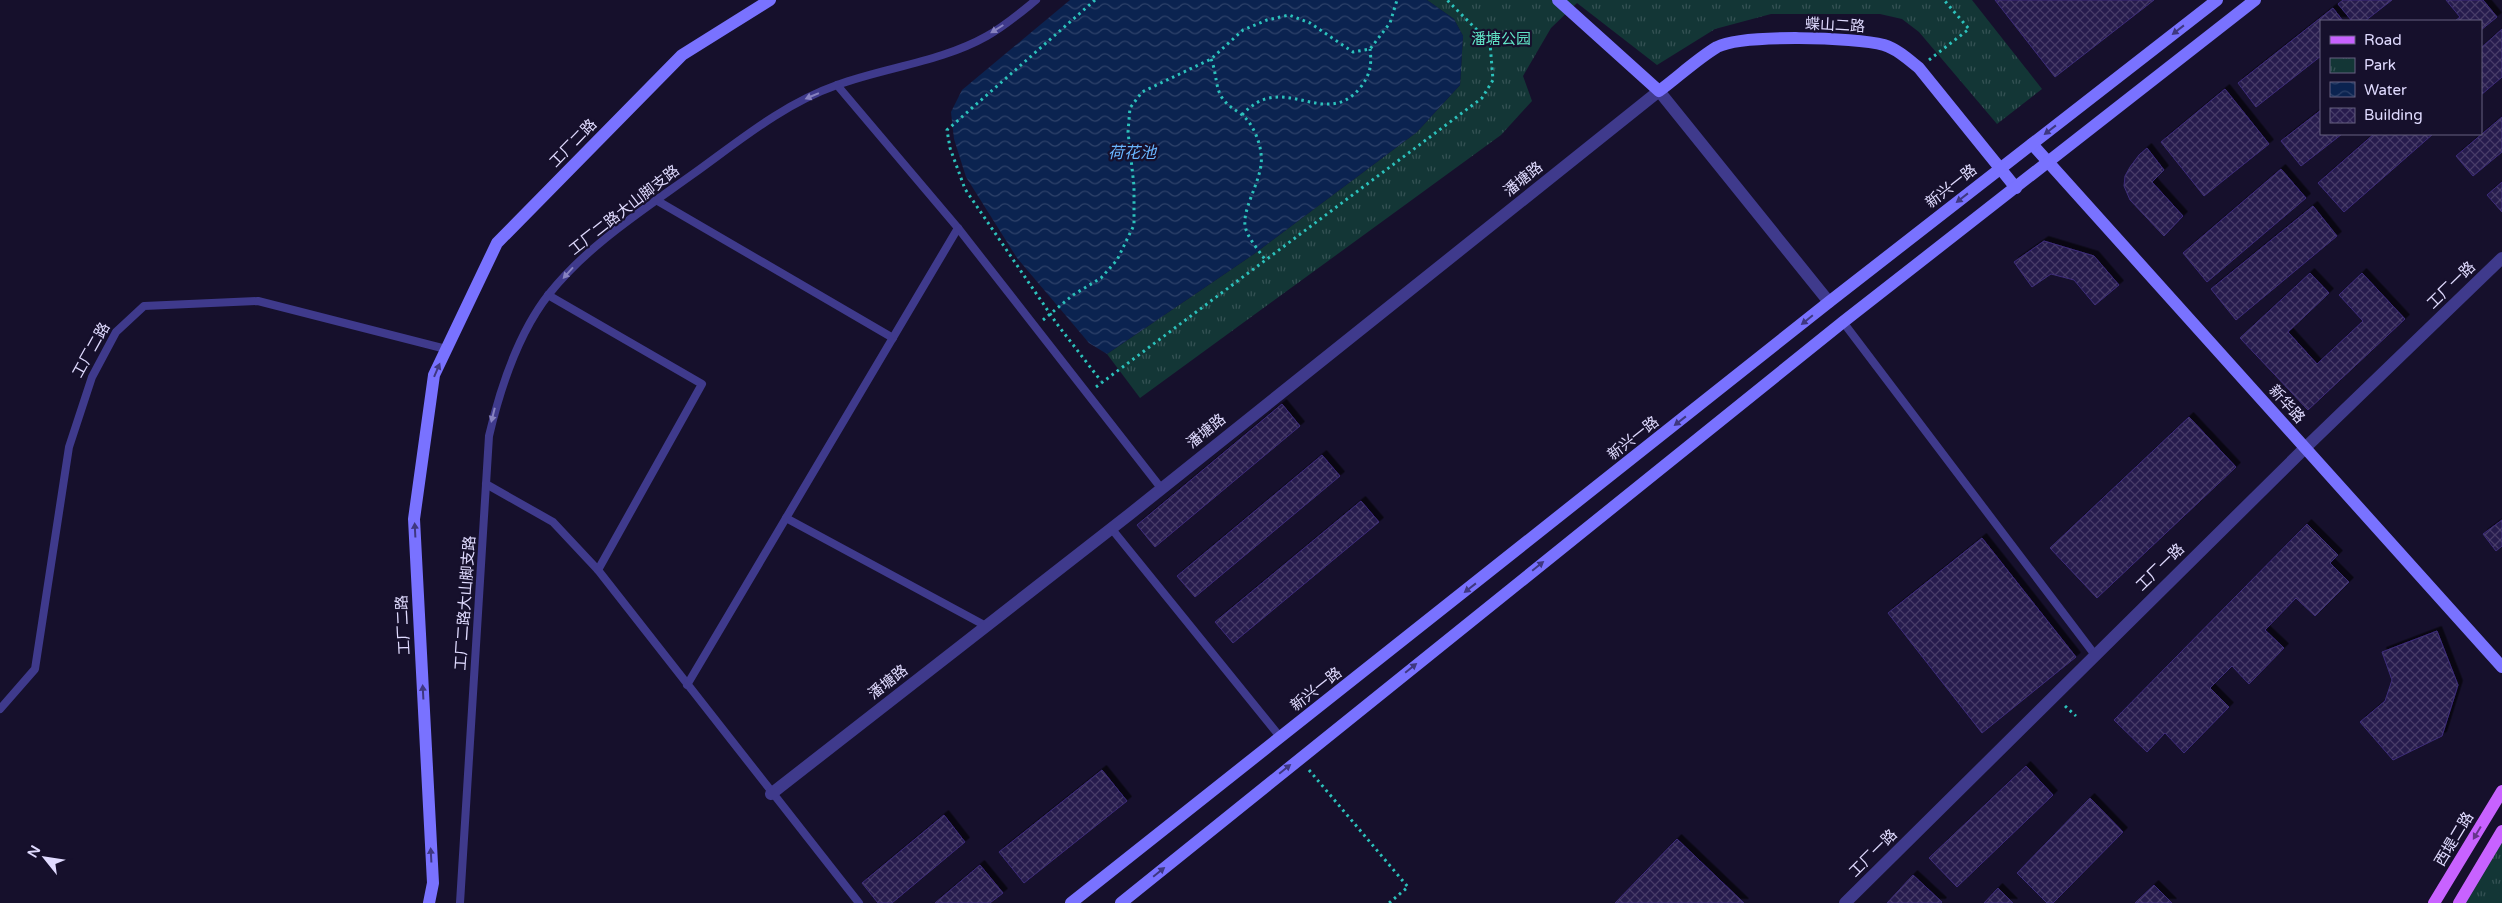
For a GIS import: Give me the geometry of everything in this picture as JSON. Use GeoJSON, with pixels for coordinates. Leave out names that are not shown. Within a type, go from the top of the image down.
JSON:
{"type":"FeatureCollection","features":[{"type":"Feature","properties":{"kind":"main road","name":"工厂二路"},"geometry":{"type":"LineString","coordinates":[[430,903],[433,883],[414,519],[434,375],[497,243],[682,55],[770,0]]}},
{"type":"Feature","properties":{"kind":"main road"},"geometry":{"type":"LineString","coordinates":[[1558,0],[1659,91]]}},
{"type":"Feature","properties":{"kind":"main road","name":"新兴一路"},"geometry":{"type":"LineString","coordinates":[[1071,903],[1829,302],[2217,0]]}},
{"type":"Feature","properties":{"kind":"main road"},"geometry":{"type":"LineString","coordinates":[[1125,902],[1298,758],[1843,322],[2255,0]]}},
{"type":"Feature","properties":{"kind":"main road","name":"蝶山二路"},"geometry":{"type":"LineString","coordinates":[[1659,91],[1717,48],[1734,41],[1761,39],[1859,40],[1886,46],[1904,56],[1919,68],[2016,188]]}},
{"type":"Feature","properties":{"kind":"main road","name":"新华路"},"geometry":{"type":"LineString","coordinates":[[2032,144],[2502,667]]}},
{"type":"Feature","properties":{"kind":"main road","name":"西堤二路"},"geometry":{"type":"LineString","coordinates":[[2434,903],[2502,791]]}},
{"type":"Feature","properties":{"kind":"main road"},"geometry":{"type":"LineString","coordinates":[[2458,903],[2502,831]]}},
{"type":"Feature","properties":{"kind":"street"},"geometry":{"type":"LineString","coordinates":[[1659,91],[1829,302]]}},
{"type":"Feature","properties":{"kind":"street","name":"潘塘路"},"geometry":{"type":"LineString","coordinates":[[771,794],[1111,528],[1659,91]]}},
{"type":"Feature","properties":{"kind":"street","name":"工厂一路"},"geometry":{"type":"LineString","coordinates":[[1845,903],[2305,448],[2502,258]]}},
{"type":"Feature","properties":{"kind":"lane","name":"工厂二路大山脚支路"},"geometry":{"type":"LineString","coordinates":[[460,903],[488,436],[500,390],[524,337],[548,295],[578,262],[621,226],[771,118],[802,100],[837,85],[960,48],[993,32],[1013,19],[1036,0]]}},
{"type":"Feature","properties":{"kind":"lane"},"geometry":{"type":"LineString","coordinates":[[837,85],[958,228],[1161,488]]}},
{"type":"Feature","properties":{"kind":"lane"},"geometry":{"type":"LineString","coordinates":[[656,200],[893,338]]}},
{"type":"Feature","properties":{"kind":"lane"},"geometry":{"type":"LineString","coordinates":[[687,685],[958,228]]}},
{"type":"Feature","properties":{"kind":"lane"},"geometry":{"type":"LineString","coordinates":[[548,295],[702,384],[598,570]]}},
{"type":"Feature","properties":{"kind":"lane","name":"工厂二路"},"geometry":{"type":"LineString","coordinates":[[0,708],[35,670],[69,447],[92,377],[116,332],[144,306],[258,301],[446,350]]}},
{"type":"Feature","properties":{"kind":"lane"},"geometry":{"type":"LineString","coordinates":[[1843,322],[2095,655]]}},
{"type":"Feature","properties":{"kind":"lane"},"geometry":{"type":"LineString","coordinates":[[486,484],[553,522],[598,570],[858,903]]}},
{"type":"Feature","properties":{"kind":"lane"},"geometry":{"type":"LineString","coordinates":[[786,518],[986,626]]}},
{"type":"Feature","properties":{"kind":"lane"},"geometry":{"type":"LineString","coordinates":[[1111,528],[1281,738]]}},
{"type":"Feature","properties":{"kind":"path"},"geometry":{"type":"LineString","coordinates":[[1095,0],[947,130],[950,148],[965,189],[1057,324],[1101,381]]}},
{"type":"Feature","properties":{"kind":"path"},"geometry":{"type":"LineString","coordinates":[[1242,115],[1254,104],[1272,96],[1287,96],[1314,104],[1339,104],[1355,94],[1368,78],[1372,65],[1370,50],[1390,23],[1397,0]]}},
{"type":"Feature","properties":{"kind":"path"},"geometry":{"type":"LineString","coordinates":[[1089,395],[1101,381],[1266,261],[1482,98],[1493,80],[1490,43],[1447,0]]}},
{"type":"Feature","properties":{"kind":"path"},"geometry":{"type":"LineString","coordinates":[[1919,68],[1969,29],[1944,0]]}},
{"type":"Feature","properties":{"kind":"path"},"geometry":{"type":"LineString","coordinates":[[1055,310],[1073,295],[1101,278],[1117,260],[1134,226],[1134,186],[1128,132],[1130,108],[1142,92],[1211,60],[1243,30],[1267,20],[1289,15],[1310,23],[1353,52],[1370,50]]}},
{"type":"Feature","properties":{"kind":"path"},"geometry":{"type":"LineString","coordinates":[[1211,60],[1217,72],[1217,88],[1222,99],[1232,109],[1242,115],[1252,128],[1261,154],[1262,168],[1251,199],[1246,231],[1266,261]]}},
{"type":"Feature","properties":{"kind":"path"},"geometry":{"type":"LineString","coordinates":[[1298,758],[1408,888],[1389,903]]}},
{"type":"Feature","properties":{"kind":"green space","name":"潘塘公园"},"geometry":{"type":"Polygon","coordinates":[[[1427,0],[1972,0],[2042,89],[1997,124],[1919,32],[1902,19],[1880,14],[1771,14],[1715,29],[1657,65],[1577,3],[1551,28],[1523,76],[1532,101],[1501,135],[1140,398],[1107,354],[1254,254],[1417,132],[1460,85],[1463,36],[1454,19],[1427,0]]]}},
{"type":"Feature","properties":{"kind":"green space"},"geometry":{"type":"Polygon","coordinates":[[[2502,831],[2502,903],[2459,903],[2502,831]]]}},
{"type":"Feature","properties":{"kind":"water","name":"荷花池"},"geometry":{"type":"Polygon","coordinates":[[[1070,0],[1427,0],[1454,19],[1463,36],[1460,85],[1417,132],[1254,254],[1107,354],[1089,343],[1017,258],[966,177],[954,139],[951,112],[962,90],[1070,0]]]}},
{"type":"Feature","properties":{"kind":"building"},"geometry":{"type":"Polygon","coordinates":[[[1995,0],[2154,0],[2055,77],[1995,0]]]}},
{"type":"Feature","properties":{"kind":"building"},"geometry":{"type":"Polygon","coordinates":[[[2343,0],[2392,0],[2366,20],[2351,20],[2338,4],[2343,0]]]}},
{"type":"Feature","properties":{"kind":"building"},"geometry":{"type":"Polygon","coordinates":[[[2446,0],[2483,0],[2497,17],[2482,29],[2482,20],[2456,20],[2460,17],[2446,0]]]}},
{"type":"Feature","properties":{"kind":"building"},"geometry":{"type":"Polygon","coordinates":[[[2333,8],[2342,20],[2320,20],[2320,57],[2256,107],[2238,83],[2333,8]]]}},
{"type":"Feature","properties":{"kind":"building"},"geometry":{"type":"Polygon","coordinates":[[[2502,29],[2502,77],[2482,94],[2482,47],[2502,29]]]}},
{"type":"Feature","properties":{"kind":"building"},"geometry":{"type":"Polygon","coordinates":[[[2225,89],[2269,144],[2204,196],[2161,142],[2225,89]]]}},
{"type":"Feature","properties":{"kind":"building"},"geometry":{"type":"Polygon","coordinates":[[[2320,111],[2320,135],[2341,135],[2301,166],[2281,141],[2320,111]]]}},
{"type":"Feature","properties":{"kind":"building"},"geometry":{"type":"Polygon","coordinates":[[[2502,117],[2502,152],[2473,176],[2456,156],[2502,117]]]}},
{"type":"Feature","properties":{"kind":"building"},"geometry":{"type":"Polygon","coordinates":[[[2373,135],[2432,135],[2344,212],[2318,183],[2373,135]]]}},
{"type":"Feature","properties":{"kind":"building"},"geometry":{"type":"Polygon","coordinates":[[[2147,148],[2164,170],[2152,182],[2183,216],[2164,236],[2130,200],[2124,186],[2125,176],[2130,167],[2147,148]]]}},
{"type":"Feature","properties":{"kind":"building"},"geometry":{"type":"Polygon","coordinates":[[[2281,169],[2306,198],[2207,282],[2183,253],[2281,169]]]}},
{"type":"Feature","properties":{"kind":"building"},"geometry":{"type":"Polygon","coordinates":[[[2502,182],[2502,212],[2487,195],[2502,182]]]}},
{"type":"Feature","properties":{"kind":"building"},"geometry":{"type":"Polygon","coordinates":[[[2313,206],[2337,236],[2236,320],[2211,289],[2313,206]]]}},
{"type":"Feature","properties":{"kind":"building"},"geometry":{"type":"Polygon","coordinates":[[[2044,241],[2094,256],[2119,285],[2095,305],[2074,280],[2051,274],[2032,287],[2014,262],[2044,241]]]}},
{"type":"Feature","properties":{"kind":"building"},"geometry":{"type":"Polygon","coordinates":[[[2310,273],[2329,293],[2288,332],[2317,364],[2363,321],[2339,295],[2362,273],[2405,319],[2308,410],[2240,338],[2310,273]]]}},
{"type":"Feature","properties":{"kind":"building"},"geometry":{"type":"Polygon","coordinates":[[[1282,404],[1300,426],[1155,547],[1137,525],[1282,404]]]}},
{"type":"Feature","properties":{"kind":"building"},"geometry":{"type":"Polygon","coordinates":[[[2189,417],[2236,467],[2097,598],[2050,548],[2189,417]]]}},
{"type":"Feature","properties":{"kind":"building"},"geometry":{"type":"Polygon","coordinates":[[[1322,455],[1340,476],[1195,597],[1177,576],[1322,455]]]}},
{"type":"Feature","properties":{"kind":"building"},"geometry":{"type":"Polygon","coordinates":[[[1361,501],[1379,522],[1233,643],[1215,622],[1361,501]]]}},
{"type":"Feature","properties":{"kind":"building"},"geometry":{"type":"Polygon","coordinates":[[[2502,520],[2502,546],[2496,551],[2483,534],[2502,520]]]}},
{"type":"Feature","properties":{"kind":"building"},"geometry":{"type":"Polygon","coordinates":[[[2307,524],[2338,555],[2330,563],[2349,582],[2315,616],[2296,598],[2265,630],[2284,648],[2249,684],[2232,666],[2210,688],[2229,707],[2184,753],[2165,733],[2147,752],[2114,720],[2307,524]]]}},
{"type":"Feature","properties":{"kind":"building"},"geometry":{"type":"Polygon","coordinates":[[[1982,538],[2076,657],[1982,733],[1888,613],[1982,538]]]}},
{"type":"Feature","properties":{"kind":"building"},"geometry":{"type":"Polygon","coordinates":[[[2437,631],[2458,685],[2442,736],[2393,760],[2360,722],[2385,701],[2392,680],[2382,652],[2437,631]]]}},
{"type":"Feature","properties":{"kind":"building"},"geometry":{"type":"Polygon","coordinates":[[[2026,766],[2053,795],[1957,887],[1929,858],[2026,766]]]}},
{"type":"Feature","properties":{"kind":"building"},"geometry":{"type":"Polygon","coordinates":[[[1102,770],[1127,801],[1024,883],[999,852],[1102,770]]]}},
{"type":"Feature","properties":{"kind":"building"},"geometry":{"type":"Polygon","coordinates":[[[2090,798],[2123,832],[2053,903],[2047,903],[2017,873],[2090,798]]]}},
{"type":"Feature","properties":{"kind":"building"},"geometry":{"type":"Polygon","coordinates":[[[944,815],[965,842],[892,903],[878,903],[862,883],[944,815]]]}},
{"type":"Feature","properties":{"kind":"building"},"geometry":{"type":"Polygon","coordinates":[[[1677,839],[1744,903],[1615,903],[1677,839]]]}},
{"type":"Feature","properties":{"kind":"building"},"geometry":{"type":"Polygon","coordinates":[[[980,865],[1003,893],[990,903],[935,903],[980,865]]]}},
{"type":"Feature","properties":{"kind":"building"},"geometry":{"type":"Polygon","coordinates":[[[1913,875],[1942,902],[1887,903],[1913,875]]]}},
{"type":"Feature","properties":{"kind":"building"},"geometry":{"type":"Polygon","coordinates":[[[2154,885],[2172,903],[2135,903],[2154,885]]]}},
{"type":"Feature","properties":{"kind":"building"},"geometry":{"type":"Polygon","coordinates":[[[1998,888],[2013,903],[1984,903],[1998,888]]]}}]}
